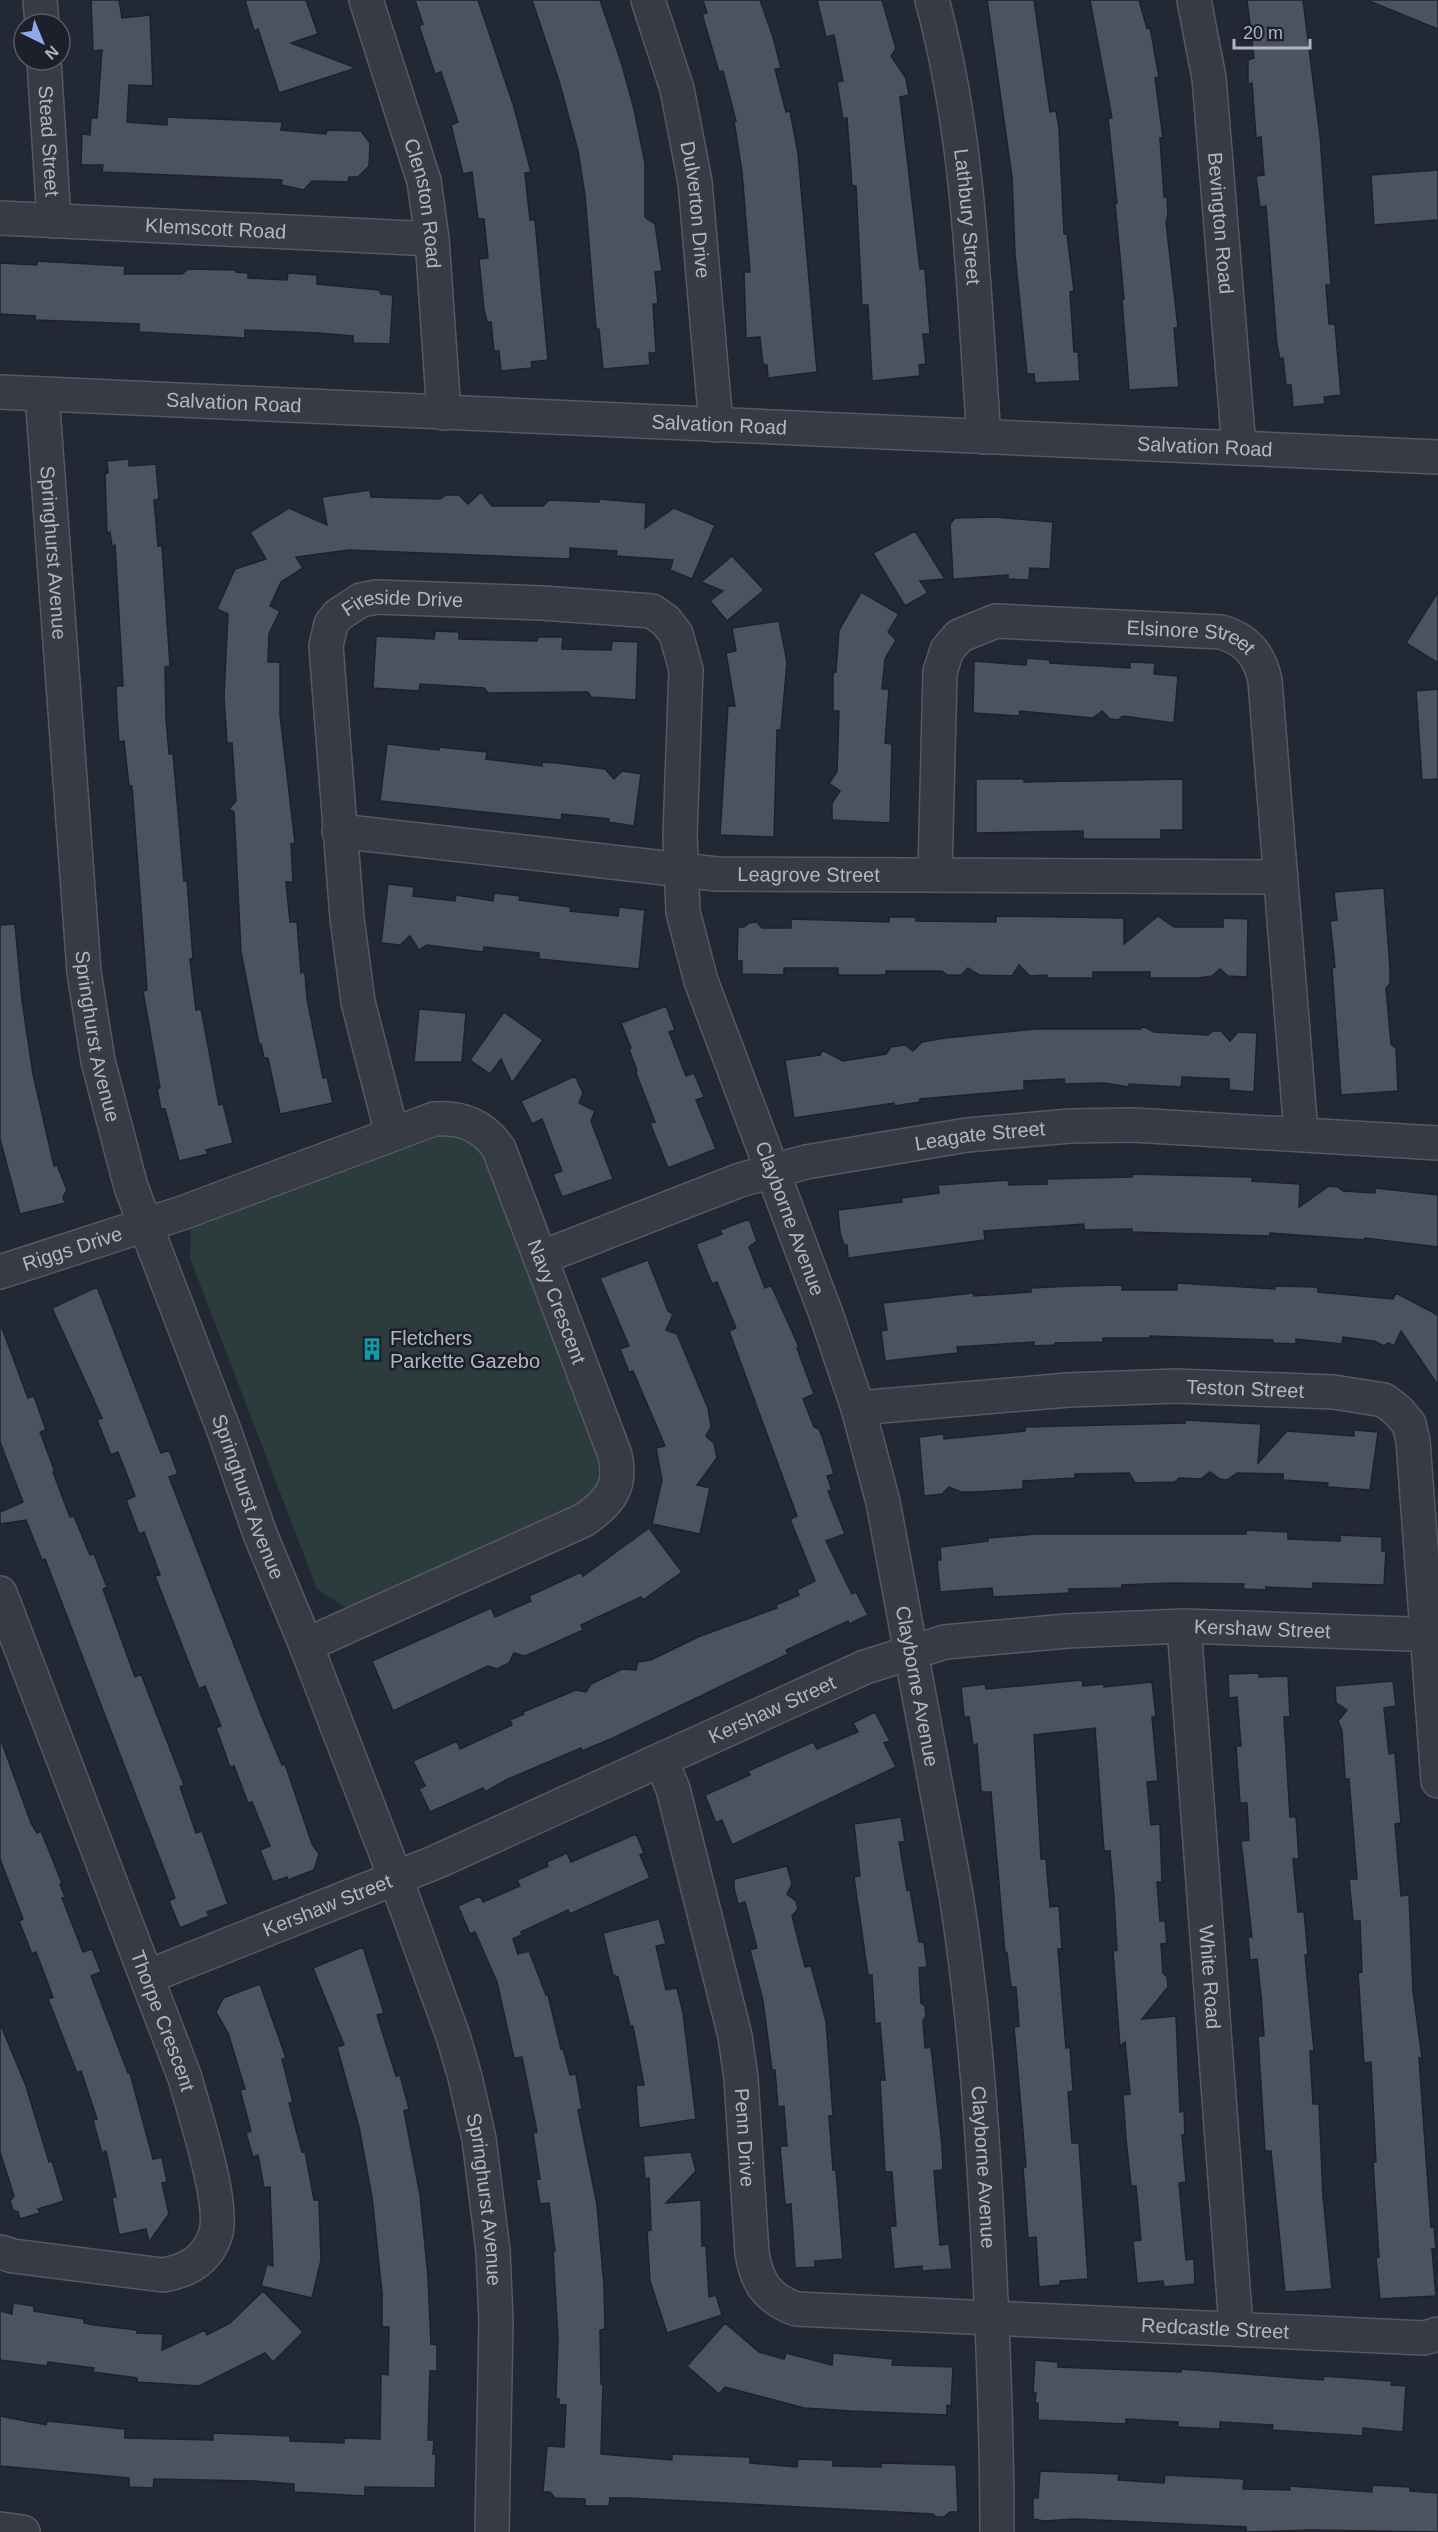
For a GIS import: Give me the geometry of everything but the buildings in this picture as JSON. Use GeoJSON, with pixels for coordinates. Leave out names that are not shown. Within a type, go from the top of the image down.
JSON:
{"type":"FeatureCollection","features":[{"type":"Feature","properties":{"kind":"street","name":"Clenston Road"},"geometry":{"type":"LineString","coordinates":[[366,0],[416,151],[429,208],[444,413]]}},
{"type":"Feature","properties":{"kind":"street","name":"Dulverton Drive"},"geometry":{"type":"LineString","coordinates":[[648,0],[677,89],[695,182],[716,425]]}},
{"type":"Feature","properties":{"kind":"street","name":"Lathbury Street"},"geometry":{"type":"LineString","coordinates":[[932,0],[952,86],[962,151],[984,437]]}},
{"type":"Feature","properties":{"kind":"street","name":"Bevington Road"},"geometry":{"type":"LineString","coordinates":[[1194,0],[1209,78],[1239,448]]}},
{"type":"Feature","properties":{"kind":"street","name":"Stead Street"},"geometry":{"type":"LineString","coordinates":[[45,72],[54,221]]}},
{"type":"Feature","properties":{"kind":"street","name":"Klemscott Road"},"geometry":{"type":"LineString","coordinates":[[0,218],[432,239]]}},
{"type":"Feature","properties":{"kind":"street","name":"Salvation Road"},"geometry":{"type":"LineString","coordinates":[[0,392],[1438,457]]}},
{"type":"Feature","properties":{"kind":"street","name":"Springhurst Avenue"},"geometry":{"type":"LineString","coordinates":[[42,394],[84,972],[98,1061],[118,1142],[145,1226],[225,1433],[260,1534],[306,1645]]}},
{"type":"Feature","properties":{"kind":"street","name":"Fireside Drive"},"geometry":{"type":"LineString","coordinates":[[393,1134],[358,1002],[339,831],[326,646],[331,624],[348,606],[376,597],[542,603],[652,611],[666,621],[676,634],[686,670],[681,795],[681,871]]}},
{"type":"Feature","properties":{"kind":"street","name":"Elsinore Street"},"geometry":{"type":"LineString","coordinates":[[935,874],[940,672],[947,650],[959,636],[996,621],[1221,632],[1243,641],[1259,660],[1265,681],[1301,1133]]}},
{"type":"Feature","properties":{"kind":"street","name":"Leagrove Street"},"geometry":{"type":"LineString","coordinates":[[339,831],[717,874],[1281,877]]}},
{"type":"Feature","properties":{"kind":"street","name":"Clayborne Avenue"},"geometry":{"type":"LineString","coordinates":[[681,871],[683,912],[701,981],[826,1314],[858,1408],[883,1502],[966,1953],[983,2145],[993,2319],[997,2532]]}},
{"type":"Feature","properties":{"kind":"street","name":"Navy Crescent"},"geometry":{"type":"LineString","coordinates":[[145,1226],[434,1119],[452,1118],[470,1123],[486,1133],[499,1149],[615,1455],[618,1471],[616,1488],[604,1506],[584,1520],[306,1645]]}},
{"type":"Feature","properties":{"kind":"street","name":"Leagate Street"},"geometry":{"type":"LineString","coordinates":[[540,1258],[740,1180],[806,1162],[956,1137],[1048,1128],[1133,1125],[1301,1133],[1438,1143]]}},
{"type":"Feature","properties":{"kind":"street","name":"Riggs Drive"},"geometry":{"type":"LineString","coordinates":[[0,1272],[145,1226]]}},
{"type":"Feature","properties":{"kind":"street","name":"Teston Street"},"geometry":{"type":"LineString","coordinates":[[858,1408],[1068,1390],[1176,1386],[1333,1392],[1383,1400],[1398,1411],[1409,1424],[1413,1441],[1432,1635]]}},
{"type":"Feature","properties":{"kind":"street","name":"Thorpe Crescent"},"geometry":{"type":"LineString","coordinates":[[0,1593],[185,2078],[206,2156],[218,2218],[215,2235],[197,2262],[183,2271],[163,2275],[13,2256],[0,2252]]}},
{"type":"Feature","properties":{"kind":"street","name":"Kershaw Street"},"geometry":{"type":"LineString","coordinates":[[147,1977],[396,1879],[865,1667],[945,1642],[1067,1631],[1184,1626],[1432,1635]]}},
{"type":"Feature","properties":{"kind":"street","name":"White Road"},"geometry":{"type":"LineString","coordinates":[[1184,1626],[1236,2327]]}},
{"type":"Feature","properties":{"kind":"street"},"geometry":{"type":"LineString","coordinates":[[1432,1635],[1438,1780]]}},
{"type":"Feature","properties":{"kind":"street"},"geometry":{"type":"LineString","coordinates":[[306,1645],[396,1879]]}},
{"type":"Feature","properties":{"kind":"street","name":"Penn Drive"},"geometry":{"type":"LineString","coordinates":[[661,1760],[673,1789],[735,2036],[741,2078],[752,2253],[755,2273],[765,2292],[779,2302],[796,2309],[993,2319]]}},
{"type":"Feature","properties":{"kind":"street","name":"Springhurst Avenue"},"geometry":{"type":"LineString","coordinates":[[396,1879],[453,2036],[479,2139],[488,2197],[496,2321],[492,2532]]}},
{"type":"Feature","properties":{"kind":"street","name":"Redcastle Street"},"geometry":{"type":"LineString","coordinates":[[993,2319],[1236,2327],[1424,2338],[1438,2334]]}},
{"type":"Feature","properties":{"kind":"shaded area"},"geometry":{"type":"Polygon","coordinates":[[[448,1133],[468,1140],[484,1155],[599,1459],[598,1485],[581,1504],[346,1608],[317,1589],[190,1258],[191,1229],[202,1222],[448,1133]]]}},
{"type":"Feature","properties":{"kind":"place","name":"Fletchers Parkette Gazebo"},"geometry":{"type":"Point","coordinates":[372,1349]}}]}
